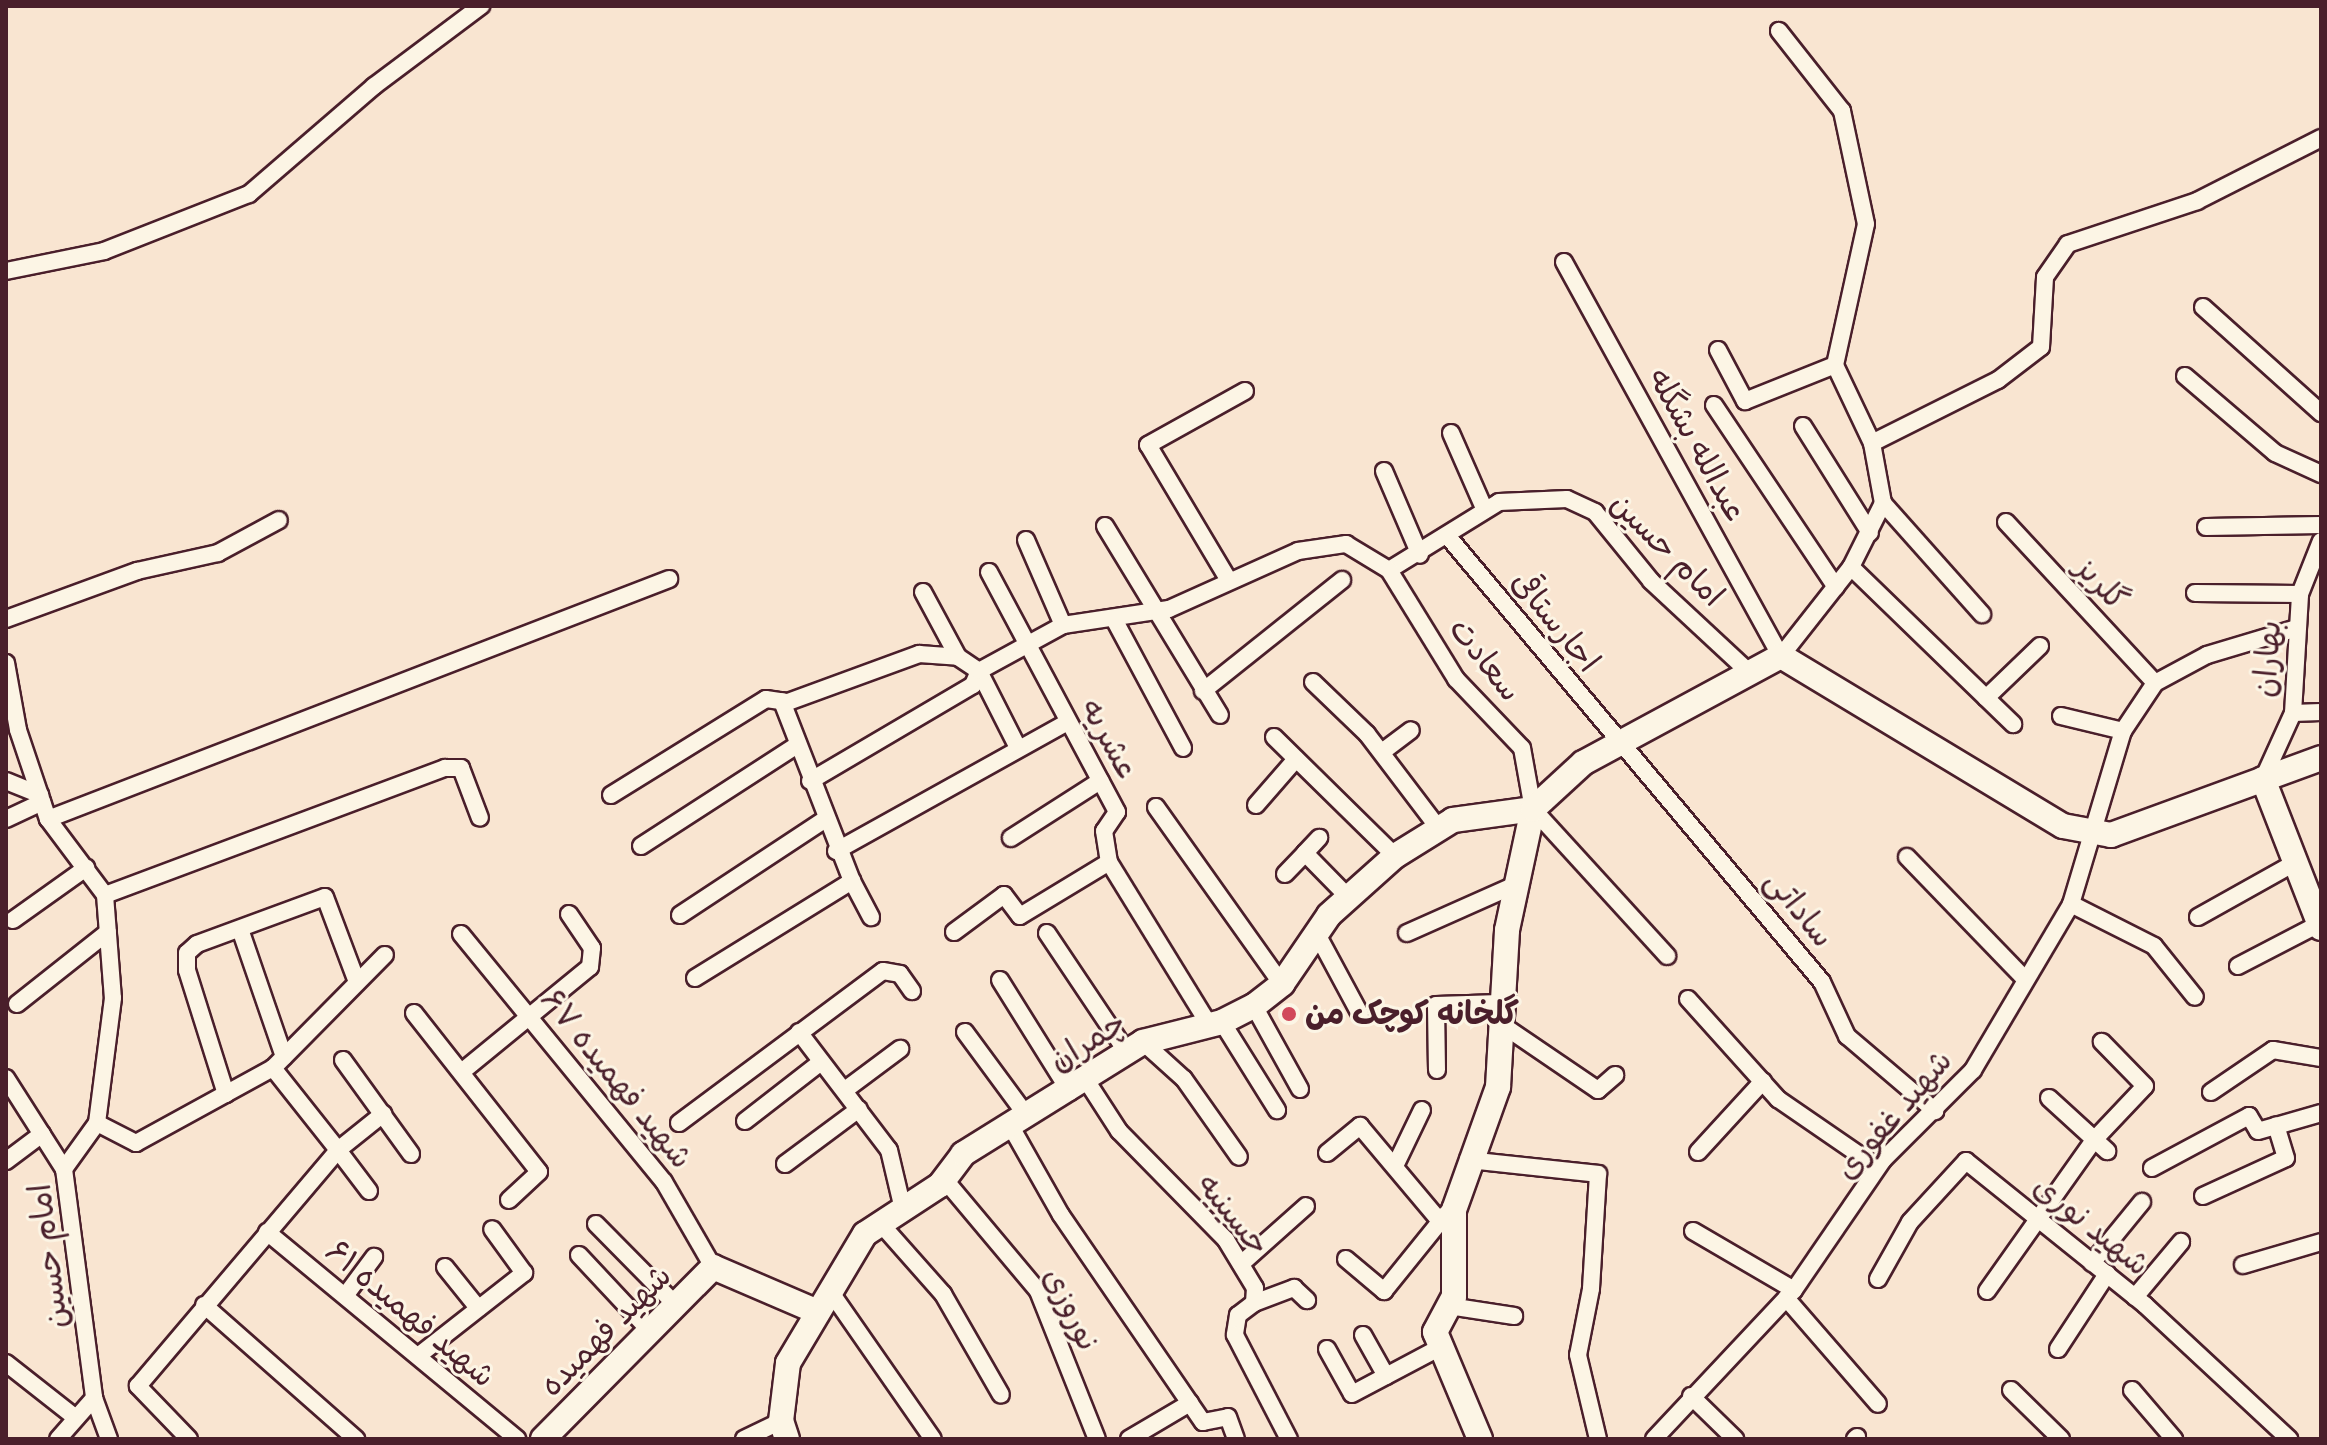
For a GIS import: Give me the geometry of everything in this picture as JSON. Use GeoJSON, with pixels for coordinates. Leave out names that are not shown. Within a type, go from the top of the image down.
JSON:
{"type":"FeatureCollection","features":[{"type":"Feature","properties":{"kind":"street"},"geometry":{"type":"LineString","coordinates":[[6,271],[104,251],[249,194],[374,86],[481,6]]}},
{"type":"Feature","properties":{"kind":"street"},"geometry":{"type":"LineString","coordinates":[[1779,31],[1842,111],[1866,224],[1835,365],[1872,443],[1883,503],[1982,614]]}},
{"type":"Feature","properties":{"kind":"street"},"geometry":{"type":"LineString","coordinates":[[1872,443],[1998,380],[2041,347],[2045,277],[2068,244],[2197,201],[2321,138]]}},
{"type":"Feature","properties":{"kind":"street","name":"عبدالله بشگله"},"geometry":{"type":"LineString","coordinates":[[1564,262],[1781,656]]}},
{"type":"Feature","properties":{"kind":"street"},"geometry":{"type":"LineString","coordinates":[[2203,307],[2321,413]]}},
{"type":"Feature","properties":{"kind":"street"},"geometry":{"type":"LineString","coordinates":[[1718,350],[1745,401],[1835,365]]}},
{"type":"Feature","properties":{"kind":"street"},"geometry":{"type":"LineString","coordinates":[[2185,376],[2275,453],[2321,474]]}},
{"type":"Feature","properties":{"kind":"street"},"geometry":{"type":"LineString","coordinates":[[810,781],[973,685],[979,671],[1063,625],[1115,621],[1152,613],[1228,579],[1148,445],[1245,391]]}},
{"type":"Feature","properties":{"kind":"street"},"geometry":{"type":"LineString","coordinates":[[1714,405],[1836,587]]}},
{"type":"Feature","properties":{"kind":"street"},"geometry":{"type":"LineString","coordinates":[[1803,426],[1870,533]]}},
{"type":"Feature","properties":{"kind":"street"},"geometry":{"type":"LineString","coordinates":[[1389,570],[1450,539],[1484,508],[1451,433]]}},
{"type":"Feature","properties":{"kind":"street"},"geometry":{"type":"LineString","coordinates":[[1384,471],[1420,555]]}},
{"type":"Feature","properties":{"kind":"street","name":"امام حسین"},"geometry":{"type":"LineString","coordinates":[[1484,508],[1539,497],[1595,512],[1651,581],[1748,671]]}},
{"type":"Feature","properties":{"kind":"street"},"geometry":{"type":"LineString","coordinates":[[1346,1259],[1384,1291],[1448,1212],[1498,1087],[1499,1013],[1517,884],[1533,809],[1617,739],[1781,656],[1851,567],[1883,503]]}},
{"type":"Feature","properties":{"kind":"street"},"geometry":{"type":"LineString","coordinates":[[6,619],[137,571],[218,553],[279,520]]}},
{"type":"Feature","properties":{"kind":"street","name":"گلریز"},"geometry":{"type":"LineString","coordinates":[[2006,522],[2155,683]]}},
{"type":"Feature","properties":{"kind":"street"},"geometry":{"type":"LineString","coordinates":[[2206,527],[2321,525]]}},
{"type":"Feature","properties":{"kind":"street"},"geometry":{"type":"LineString","coordinates":[[1105,526],[1152,613],[1220,715]]}},
{"type":"Feature","properties":{"kind":"street","name":"اجارستاقی"},"geometry":{"type":"LineString","coordinates":[[1450,539],[1617,739]]}},
{"type":"Feature","properties":{"kind":"street"},"geometry":{"type":"LineString","coordinates":[[1026,540],[1063,625]]}},
{"type":"Feature","properties":{"kind":"street","name":"بهاران"},"geometry":{"type":"LineString","coordinates":[[2263,779],[2293,713],[2300,594],[2321,541]]}},
{"type":"Feature","properties":{"kind":"street","name":"سعادت"},"geometry":{"type":"LineString","coordinates":[[1228,579],[1298,551],[1346,544],[1370,555],[1389,570],[1456,679],[1522,748],[1533,809]]}},
{"type":"Feature","properties":{"kind":"street"},"geometry":{"type":"LineString","coordinates":[[1851,567],[2013,724]]}},
{"type":"Feature","properties":{"kind":"street","name":"عشریه"},"geometry":{"type":"LineString","coordinates":[[989,572],[1117,812],[1104,831],[1109,862]]}},
{"type":"Feature","properties":{"kind":"street"},"geometry":{"type":"LineString","coordinates":[[48,819],[669,579]]}},
{"type":"Feature","properties":{"kind":"street"},"geometry":{"type":"LineString","coordinates":[[1203,691],[1342,580]]}},
{"type":"Feature","properties":{"kind":"street"},"geometry":{"type":"LineString","coordinates":[[923,592],[958,657],[979,671],[1018,748]]}},
{"type":"Feature","properties":{"kind":"street"},"geometry":{"type":"LineString","coordinates":[[2195,593],[2300,594]]}},
{"type":"Feature","properties":{"kind":"street"},"geometry":{"type":"LineString","coordinates":[[1115,621],[1183,748]]}},
{"type":"Feature","properties":{"kind":"street"},"geometry":{"type":"LineString","coordinates":[[2155,683],[2207,655],[2297,628]]}},
{"type":"Feature","properties":{"kind":"street"},"geometry":{"type":"LineString","coordinates":[[1986,698],[2040,646]]}},
{"type":"Feature","properties":{"kind":"street"},"geometry":{"type":"LineString","coordinates":[[611,795],[766,699],[782,701],[919,654],[958,657]]}},
{"type":"Feature","properties":{"kind":"street"},"geometry":{"type":"LineString","coordinates":[[1781,656],[2047,821],[2111,835],[2321,758]]}},
{"type":"Feature","properties":{"kind":"street"},"geometry":{"type":"LineString","coordinates":[[6,663],[48,819],[105,895],[445,768],[461,768],[480,818]]}},
{"type":"Feature","properties":{"kind":"street"},"geometry":{"type":"LineString","coordinates":[[1313,682],[1382,752],[1439,829]]}},
{"type":"Feature","properties":{"kind":"street","name":"شهید غفوری"},"geometry":{"type":"LineString","coordinates":[[1654,1439],[1691,1396],[1790,1294],[1877,1167],[1973,1070],[2071,904],[2096,832],[2123,731],[2155,683]]}},
{"type":"Feature","properties":{"kind":"street"},"geometry":{"type":"LineString","coordinates":[[782,701],[836,851],[871,917]]}},
{"type":"Feature","properties":{"kind":"street"},"geometry":{"type":"LineString","coordinates":[[2293,713],[2321,712]]}},
{"type":"Feature","properties":{"kind":"street"},"geometry":{"type":"LineString","coordinates":[[2061,716],[2123,731]]}},
{"type":"Feature","properties":{"kind":"street"},"geometry":{"type":"LineString","coordinates":[[836,851],[1068,722]]}},
{"type":"Feature","properties":{"kind":"street"},"geometry":{"type":"LineString","coordinates":[[1382,752],[1411,730]]}},
{"type":"Feature","properties":{"kind":"street"},"geometry":{"type":"LineString","coordinates":[[1274,737],[1395,856]]}},
{"type":"Feature","properties":{"kind":"street","name":"ساداتی"},"geometry":{"type":"LineString","coordinates":[[1617,739],[1822,982],[1847,1036],[1935,1111]]}},
{"type":"Feature","properties":{"kind":"street"},"geometry":{"type":"LineString","coordinates":[[641,846],[797,745]]}},
{"type":"Feature","properties":{"kind":"street"},"geometry":{"type":"LineString","coordinates":[[1256,805],[1296,759]]}},
{"type":"Feature","properties":{"kind":"street"},"geometry":{"type":"LineString","coordinates":[[2238,966],[2320,925],[2291,865],[2263,779]]}},
{"type":"Feature","properties":{"kind":"street"},"geometry":{"type":"LineString","coordinates":[[6,781],[41,798]]}},
{"type":"Feature","properties":{"kind":"street"},"geometry":{"type":"LineString","coordinates":[[1011,838],[1100,781]]}},
{"type":"Feature","properties":{"kind":"street"},"geometry":{"type":"LineString","coordinates":[[6,819],[41,798]]}},
{"type":"Feature","properties":{"kind":"street"},"geometry":{"type":"LineString","coordinates":[[1156,807],[1282,984]]}},
{"type":"Feature","properties":{"kind":"street"},"geometry":{"type":"LineString","coordinates":[[1533,809],[1667,956]]}},
{"type":"Feature","properties":{"kind":"street","name":"چمران"},"geometry":{"type":"LineString","coordinates":[[784,1430],[788,1363],[865,1234],[945,1180],[963,1154],[1079,1087],[1136,1048],[1254,1006],[1282,984],[1317,934],[1349,898],[1395,856],[1439,829],[1533,809]]}},
{"type":"Feature","properties":{"kind":"street"},"geometry":{"type":"LineString","coordinates":[[680,915],[824,820]]}},
{"type":"Feature","properties":{"kind":"street"},"geometry":{"type":"LineString","coordinates":[[1285,874],[1319,838]]}},
{"type":"Feature","properties":{"kind":"street"},"geometry":{"type":"LineString","coordinates":[[1305,853],[1349,898]]}},
{"type":"Feature","properties":{"kind":"street"},"geometry":{"type":"LineString","coordinates":[[1907,857],[2025,979]]}},
{"type":"Feature","properties":{"kind":"street"},"geometry":{"type":"LineString","coordinates":[[954,932],[1004,895],[1020,916],[1109,862],[1277,1110]]}},
{"type":"Feature","properties":{"kind":"street"},"geometry":{"type":"LineString","coordinates":[[2198,917],[2291,865]]}},
{"type":"Feature","properties":{"kind":"street"},"geometry":{"type":"LineString","coordinates":[[13,920],[86,868]]}},
{"type":"Feature","properties":{"kind":"street"},"geometry":{"type":"LineString","coordinates":[[695,978],[852,881]]}},
{"type":"Feature","properties":{"kind":"street"},"geometry":{"type":"LineString","coordinates":[[1407,933],[1517,884]]}},
{"type":"Feature","properties":{"kind":"street","name":"امام حسین"},"geometry":{"type":"LineString","coordinates":[[105,895],[113,998],[97,1123],[64,1169],[94,1398],[109,1439]]}},
{"type":"Feature","properties":{"kind":"street"},"geometry":{"type":"LineString","coordinates":[[226,1094],[187,953],[325,897],[357,982]]}},
{"type":"Feature","properties":{"kind":"street"},"geometry":{"type":"LineString","coordinates":[[2071,904],[2154,946],[2195,997]]}},
{"type":"Feature","properties":{"kind":"street"},"geometry":{"type":"LineString","coordinates":[[464,1070],[594,958],[569,914]]}},
{"type":"Feature","properties":{"kind":"street"},"geometry":{"type":"LineString","coordinates":[[240,929],[278,1062],[369,1191]]}},
{"type":"Feature","properties":{"kind":"street"},"geometry":{"type":"LineString","coordinates":[[17,1004],[108,932]]}},
{"type":"Feature","properties":{"kind":"street"},"geometry":{"type":"LineString","coordinates":[[1047,933],[1136,1048],[1184,1079],[1239,1157]]}},
{"type":"Feature","properties":{"kind":"street","name":"شهید فهمیده ۶۷"},"geometry":{"type":"LineString","coordinates":[[461,934],[664,1182],[713,1267]]}},
{"type":"Feature","properties":{"kind":"street"},"geometry":{"type":"LineString","coordinates":[[1317,934],[1360,1014]]}},
{"type":"Feature","properties":{"kind":"street"},"geometry":{"type":"LineString","coordinates":[[97,1123],[136,1143],[226,1094],[278,1062],[385,955]]}},
{"type":"Feature","properties":{"kind":"street"},"geometry":{"type":"LineString","coordinates":[[679,1123],[883,971],[900,974],[912,991]]}},
{"type":"Feature","properties":{"kind":"street","name":"حسینیه"},"geometry":{"type":"LineString","coordinates":[[1000,980],[1079,1087],[1241,1264],[1254,1303],[1238,1315],[1235,1335],[1289,1439]]}},
{"type":"Feature","properties":{"kind":"street"},"geometry":{"type":"LineString","coordinates":[[1688,999],[1763,1081],[1877,1167]]}},
{"type":"Feature","properties":{"kind":"street"},"geometry":{"type":"LineString","coordinates":[[1437,1070],[1436,1005],[1499,1013],[1598,1090],[1615,1075]]}},
{"type":"Feature","properties":{"kind":"street"},"geometry":{"type":"LineString","coordinates":[[1254,1006],[1300,1089]]}},
{"type":"Feature","properties":{"kind":"street"},"geometry":{"type":"LineString","coordinates":[[414,1013],[464,1070],[539,1172],[509,1200]]}},
{"type":"Feature","properties":{"kind":"street"},"geometry":{"type":"LineString","coordinates":[[799,1032],[889,1150],[903,1209]]}},
{"type":"Feature","properties":{"kind":"street"},"geometry":{"type":"LineString","coordinates":[[965,1032],[1018,1121],[1061,1215],[1203,1422],[1228,1417],[1236,1439]]}},
{"type":"Feature","properties":{"kind":"street"},"geometry":{"type":"LineString","coordinates":[[1987,1291],[2036,1219],[2101,1145],[2145,1086],[2102,1042]]}},
{"type":"Feature","properties":{"kind":"street"},"geometry":{"type":"LineString","coordinates":[[845,1090],[900,1049]]}},
{"type":"Feature","properties":{"kind":"street"},"geometry":{"type":"LineString","coordinates":[[2211,1092],[2273,1050],[2321,1058]]}},
{"type":"Feature","properties":{"kind":"street"},"geometry":{"type":"LineString","coordinates":[[343,1060],[411,1154]]}},
{"type":"Feature","properties":{"kind":"street"},"geometry":{"type":"LineString","coordinates":[[745,1121],[821,1062]]}},
{"type":"Feature","properties":{"kind":"street"},"geometry":{"type":"LineString","coordinates":[[6,1078],[64,1169]]}},
{"type":"Feature","properties":{"kind":"street"},"geometry":{"type":"LineString","coordinates":[[1698,1152],[1763,1081]]}},
{"type":"Feature","properties":{"kind":"street"},"geometry":{"type":"LineString","coordinates":[[2049,1098],[2101,1145]]}},
{"type":"Feature","properties":{"kind":"street"},"geometry":{"type":"LineString","coordinates":[[785,1164],[859,1109]]}},
{"type":"Feature","properties":{"kind":"street"},"geometry":{"type":"LineString","coordinates":[[1395,1166],[1422,1110]]}},
{"type":"Feature","properties":{"kind":"street"},"geometry":{"type":"LineString","coordinates":[[2152,1168],[2249,1116],[2258,1131],[2321,1113]]}},
{"type":"Feature","properties":{"kind":"street"},"geometry":{"type":"LineString","coordinates":[[189,1439],[137,1392],[204,1305],[338,1150],[383,1114]]}},
{"type":"Feature","properties":{"kind":"street"},"geometry":{"type":"LineString","coordinates":[[1327,1153],[1360,1126],[1395,1166],[1448,1212],[1458,1268],[1449,1306],[1435,1332],[1473,1437]]}},
{"type":"Feature","properties":{"kind":"street"},"geometry":{"type":"LineString","coordinates":[[2203,1196],[2286,1158],[2276,1126]]}},
{"type":"Feature","properties":{"kind":"street"},"geometry":{"type":"LineString","coordinates":[[6,1161],[42,1134]]}},
{"type":"Feature","properties":{"kind":"street"},"geometry":{"type":"LineString","coordinates":[[1468,1160],[1598,1174],[1591,1289],[1578,1355],[1598,1439]]}},
{"type":"Feature","properties":{"kind":"street","name":"شهید نوری"},"geometry":{"type":"LineString","coordinates":[[1878,1279],[1910,1222],[1966,1161],[2135,1297],[2289,1439]]}},
{"type":"Feature","properties":{"kind":"street","name":"نوروزی"},"geometry":{"type":"LineString","coordinates":[[945,1180],[1038,1291],[1097,1439]]}},
{"type":"Feature","properties":{"kind":"street"},"geometry":{"type":"LineString","coordinates":[[2092,1263],[2142,1202]]}},
{"type":"Feature","properties":{"kind":"street"},"geometry":{"type":"LineString","coordinates":[[1241,1264],[1306,1206]]}},
{"type":"Feature","properties":{"kind":"street"},"geometry":{"type":"LineString","coordinates":[[596,1224],[676,1305]]}},
{"type":"Feature","properties":{"kind":"street"},"geometry":{"type":"LineString","coordinates":[[881,1224],[943,1294],[1001,1395]]}},
{"type":"Feature","properties":{"kind":"street"},"geometry":{"type":"LineString","coordinates":[[418,1356],[524,1273],[492,1229]]}},
{"type":"Feature","properties":{"kind":"street"},"geometry":{"type":"LineString","coordinates":[[1693,1231],[1790,1294],[1878,1404]]}},
{"type":"Feature","properties":{"kind":"street","name":"شهید فهمیده ۶۱"},"geometry":{"type":"LineString","coordinates":[[267,1232],[517,1439]]}},
{"type":"Feature","properties":{"kind":"street"},"geometry":{"type":"LineString","coordinates":[[2135,1297],[2181,1242]]}},
{"type":"Feature","properties":{"kind":"street"},"geometry":{"type":"LineString","coordinates":[[2243,1265],[2321,1242]]}},
{"type":"Feature","properties":{"kind":"street"},"geometry":{"type":"LineString","coordinates":[[579,1255],[650,1331]]}},
{"type":"Feature","properties":{"kind":"street"},"geometry":{"type":"LineString","coordinates":[[345,1296],[374,1257]]}},
{"type":"Feature","properties":{"kind":"street"},"geometry":{"type":"LineString","coordinates":[[445,1267],[478,1308]]}},
{"type":"Feature","properties":{"kind":"street"},"geometry":{"type":"LineString","coordinates":[[713,1267],[818,1312]]}},
{"type":"Feature","properties":{"kind":"street","name":"شهید فهمیده"},"geometry":{"type":"LineString","coordinates":[[543,1439],[713,1267]]}},
{"type":"Feature","properties":{"kind":"street"},"geometry":{"type":"LineString","coordinates":[[2058,1349],[2107,1274]]}},
{"type":"Feature","properties":{"kind":"street"},"geometry":{"type":"LineString","coordinates":[[1254,1303],[1294,1288],[1307,1300]]}},
{"type":"Feature","properties":{"kind":"street"},"geometry":{"type":"LineString","coordinates":[[830,1291],[933,1439]]}},
{"type":"Feature","properties":{"kind":"street"},"geometry":{"type":"LineString","coordinates":[[204,1305],[356,1439]]}},
{"type":"Feature","properties":{"kind":"street"},"geometry":{"type":"LineString","coordinates":[[1449,1306],[1514,1316]]}},
{"type":"Feature","properties":{"kind":"street"},"geometry":{"type":"LineString","coordinates":[[1363,1335],[1386,1376]]}},
{"type":"Feature","properties":{"kind":"street"},"geometry":{"type":"LineString","coordinates":[[1327,1349],[1352,1394],[1439,1348]]}},
{"type":"Feature","properties":{"kind":"street"},"geometry":{"type":"LineString","coordinates":[[6,1363],[76,1418]]}},
{"type":"Feature","properties":{"kind":"street"},"geometry":{"type":"LineString","coordinates":[[2011,1390],[2061,1439]]}},
{"type":"Feature","properties":{"kind":"street"},"geometry":{"type":"LineString","coordinates":[[2132,1390],[2174,1439]]}},
{"type":"Feature","properties":{"kind":"street"},"geometry":{"type":"LineString","coordinates":[[1691,1396],[1735,1439]]}},
{"type":"Feature","properties":{"kind":"street"},"geometry":{"type":"LineString","coordinates":[[58,1439],[94,1398]]}},
{"type":"Feature","properties":{"kind":"street"},"geometry":{"type":"LineString","coordinates":[[1129,1439],[1190,1403]]}},
{"type":"Feature","properties":{"kind":"street"},"geometry":{"type":"LineString","coordinates":[[744,1439],[784,1430]]}},
{"type":"Feature","properties":{"kind":"place","name":"گلخانه کوچک من"},"geometry":{"type":"Point","coordinates":[1289,1014]}}]}
